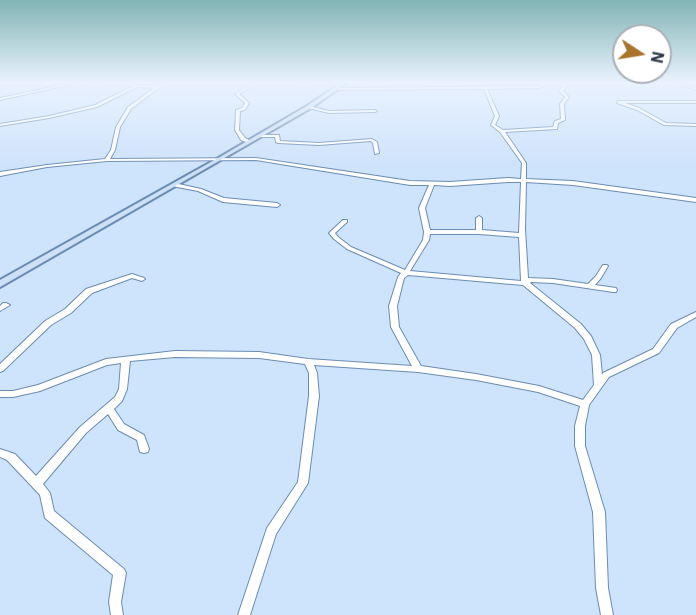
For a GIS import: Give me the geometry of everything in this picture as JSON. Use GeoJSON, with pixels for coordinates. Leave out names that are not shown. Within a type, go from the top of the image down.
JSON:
{"type":"FeatureCollection","features":[{"type":"Feature","properties":{"kind":"main road"},"geometry":{"type":"LineString","coordinates":[[0,284],[303,111]]}},
{"type":"Feature","properties":{"kind":"street"},"geometry":{"type":"LineString","coordinates":[[0,125],[75,111]]}},
{"type":"Feature","properties":{"kind":"street"},"geometry":{"type":"LineString","coordinates":[[107,160],[113,150],[118,127],[127,111]]}},
{"type":"Feature","properties":{"kind":"street"},"geometry":{"type":"LineString","coordinates":[[238,111],[237,130],[243,139],[249,142]]}},
{"type":"Feature","properties":{"kind":"street"},"geometry":{"type":"LineString","coordinates":[[324,111],[375,111]]}},
{"type":"Feature","properties":{"kind":"street"},"geometry":{"type":"LineString","coordinates":[[495,111],[497,116],[493,125],[502,131],[524,163],[525,283]]}},
{"type":"Feature","properties":{"kind":"street"},"geometry":{"type":"LineString","coordinates":[[502,131],[555,128],[556,122],[562,120],[561,111]]}},
{"type":"Feature","properties":{"kind":"street"},"geometry":{"type":"LineString","coordinates":[[639,111],[665,124],[696,125]]}},
{"type":"Feature","properties":{"kind":"street"},"geometry":{"type":"LineString","coordinates":[[259,136],[277,136],[278,142],[319,144],[372,141],[375,142],[377,153]]}},
{"type":"Feature","properties":{"kind":"street"},"geometry":{"type":"LineString","coordinates":[[0,174],[47,166],[107,160],[222,158],[267,160],[341,173],[432,184],[524,181],[573,183],[696,200]]}},
{"type":"Feature","properties":{"kind":"street"},"geometry":{"type":"LineString","coordinates":[[418,369],[395,327],[393,306],[401,277],[406,273],[426,240],[427,232],[422,208],[432,184]]}},
{"type":"Feature","properties":{"kind":"street"},"geometry":{"type":"LineString","coordinates":[[174,185],[199,190],[223,201],[278,205]]}},
{"type":"Feature","properties":{"kind":"street"},"geometry":{"type":"LineString","coordinates":[[479,218],[479,232]]}},
{"type":"Feature","properties":{"kind":"street"},"geometry":{"type":"LineString","coordinates":[[345,221],[332,233],[336,238],[349,248],[406,273],[525,283],[578,326],[588,338],[596,355],[598,384]]}},
{"type":"Feature","properties":{"kind":"street"},"geometry":{"type":"LineString","coordinates":[[427,232],[523,235]]}},
{"type":"Feature","properties":{"kind":"street"},"geometry":{"type":"LineString","coordinates":[[590,286],[605,266]]}},
{"type":"Feature","properties":{"kind":"street"},"geometry":{"type":"LineString","coordinates":[[0,369],[48,323],[68,311],[89,291],[132,276],[142,279]]}},
{"type":"Feature","properties":{"kind":"street"},"geometry":{"type":"LineString","coordinates":[[525,283],[530,280],[553,281],[613,290]]}},
{"type":"Feature","properties":{"kind":"street"},"geometry":{"type":"LineString","coordinates":[[607,615],[602,588],[599,512],[580,446],[580,426],[585,404],[606,375],[656,351],[674,326],[696,314]]}},
{"type":"Feature","properties":{"kind":"street"},"geometry":{"type":"LineString","coordinates":[[0,393],[14,394],[40,388],[106,362],[126,359],[175,354],[259,355],[308,362],[418,369],[540,389],[585,404]]}},
{"type":"Feature","properties":{"kind":"street"},"geometry":{"type":"LineString","coordinates":[[36,484],[83,430],[110,410],[119,399],[123,389],[126,359]]}},
{"type":"Feature","properties":{"kind":"street"},"geometry":{"type":"LineString","coordinates":[[244,615],[271,532],[303,483],[314,396],[313,373],[308,362]]}},
{"type":"Feature","properties":{"kind":"street"},"geometry":{"type":"LineString","coordinates":[[110,410],[121,427],[141,438],[144,449]]}},
{"type":"Feature","properties":{"kind":"street"},"geometry":{"type":"LineString","coordinates":[[0,453],[11,457],[45,493],[50,514],[120,573],[115,602],[117,615]]}}]}
